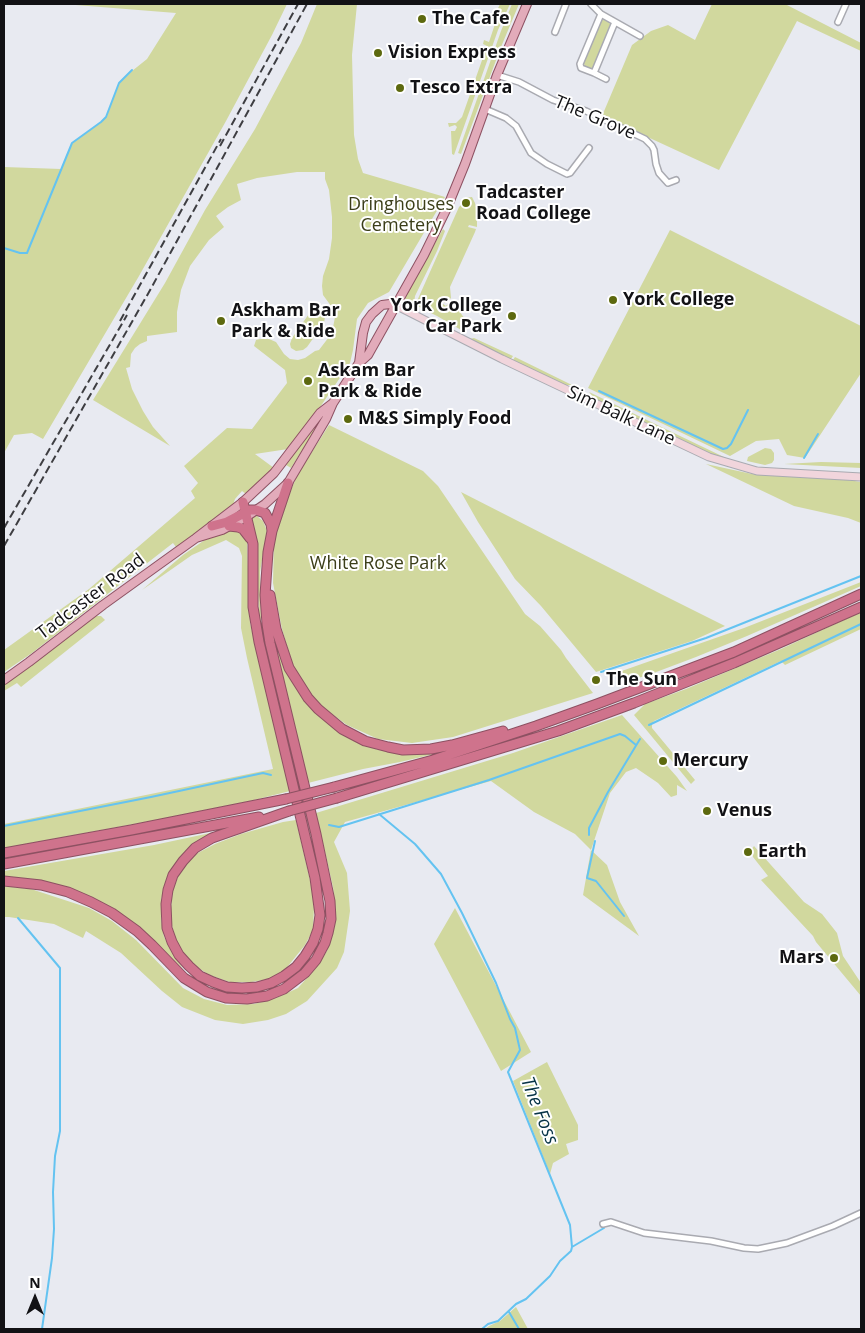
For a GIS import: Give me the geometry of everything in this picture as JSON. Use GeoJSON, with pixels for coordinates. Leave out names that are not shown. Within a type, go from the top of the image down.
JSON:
{"type":"FeatureCollection","features":[{"type":"Feature","properties":{"kind":"highway"},"geometry":{"type":"LineString","coordinates":[[4,880],[41,884],[68,892],[112,913],[137,931],[184,978],[207,992],[226,998],[247,999],[267,996],[284,989],[305,974],[316,960],[325,943],[331,919],[330,901],[316,834],[270,643],[265,595],[266,570],[272,531],[288,482]]}},
{"type":"Feature","properties":{"kind":"highway"},"geometry":{"type":"LineString","coordinates":[[243,502],[252,540],[253,607],[259,642],[315,878],[320,915],[318,929],[309,950],[296,967],[271,983],[257,987],[227,987],[200,976],[179,955],[167,928],[166,904],[173,875],[195,848],[212,838],[289,811]]}},
{"type":"Feature","properties":{"kind":"highway"},"geometry":{"type":"LineString","coordinates":[[212,526],[246,514],[250,510],[256,510],[265,513],[271,524],[272,531]]}},
{"type":"Feature","properties":{"kind":"highway"},"geometry":{"type":"LineString","coordinates":[[229,526],[242,529],[252,540]]}},
{"type":"Feature","properties":{"kind":"highway"},"geometry":{"type":"LineString","coordinates":[[266,570],[276,630],[289,668],[308,698],[342,729],[365,741],[403,750],[431,749],[515,727],[536,726]]}},
{"type":"Feature","properties":{"kind":"highway"},"geometry":{"type":"LineString","coordinates":[[4,853],[286,799],[433,760],[628,693],[734,652],[861,594]]}},
{"type":"Feature","properties":{"kind":"highway"},"geometry":{"type":"LineString","coordinates":[[4,864],[289,811],[338,798],[558,731],[603,715],[734,664],[861,607]]}},
{"type":"Feature","properties":{"kind":"main road"},"geometry":{"type":"LineString","coordinates":[[395,305],[424,255],[447,208],[497,75],[527,4]]}},
{"type":"Feature","properties":{"kind":"main road","name":"Tadcaster Road"},"geometry":{"type":"LineString","coordinates":[[256,510],[288,482],[326,419],[333,403],[359,363],[368,355],[395,305],[382,305],[366,322],[359,363]]}},
{"type":"Feature","properties":{"kind":"main road","name":"Tadcaster Road"},"geometry":{"type":"LineString","coordinates":[[4,680],[243,502],[274,473],[320,413],[333,403]]}},
{"type":"Feature","properties":{"kind":"main road","name":"Tadcaster Road"},"geometry":{"type":"LineString","coordinates":[[196,538],[229,526],[246,514]]}},
{"type":"Feature","properties":{"kind":"street"},"geometry":{"type":"LineString","coordinates":[[555,32],[566,4]]}},
{"type":"Feature","properties":{"kind":"street"},"geometry":{"type":"LineString","coordinates":[[591,4],[601,14],[640,36]]}},
{"type":"Feature","properties":{"kind":"street"},"geometry":{"type":"LineString","coordinates":[[838,22],[846,4]]}},
{"type":"Feature","properties":{"kind":"street"},"geometry":{"type":"LineString","coordinates":[[601,14],[580,64],[581,68],[606,79]]}},
{"type":"Feature","properties":{"kind":"street"},"geometry":{"type":"LineString","coordinates":[[594,73],[615,22]]}},
{"type":"Feature","properties":{"kind":"street","name":"The Grove"},"geometry":{"type":"LineString","coordinates":[[497,75],[519,82],[553,100],[586,111],[645,139],[654,150],[658,173],[668,183]]}},
{"type":"Feature","properties":{"kind":"street"},"geometry":{"type":"LineString","coordinates":[[485,109],[506,118],[516,126],[531,153],[567,174],[570,173],[589,148]]}},
{"type":"Feature","properties":{"kind":"street"},"geometry":{"type":"LineString","coordinates":[[666,190],[668,183],[676,180]]}},
{"type":"Feature","properties":{"kind":"street","name":"Sim Balk Lane"},"geometry":{"type":"LineString","coordinates":[[395,305],[502,360],[709,457],[758,471],[861,477]]}},
{"type":"Feature","properties":{"kind":"street"},"geometry":{"type":"LineString","coordinates":[[603,1224],[611,1222],[644,1233],[758,1249],[787,1243],[833,1226],[861,1213]]}},
{"type":"Feature","properties":{"kind":"green space"},"geometry":{"type":"Polygon","coordinates":[[[63,4],[287,4],[226,121],[139,276],[43,439],[32,433],[14,435],[4,453],[4,167],[61,169],[72,143],[106,117],[119,83],[147,59],[176,13],[63,4]]]}},
{"type":"Feature","properties":{"kind":"green space","name":"Dringhouses Cemetery"},"geometry":{"type":"Polygon","coordinates":[[[317,4],[357,4],[352,55],[354,135],[358,159],[363,173],[445,197],[389,292],[368,303],[357,319],[350,363],[314,416],[288,449],[255,454],[274,468],[246,494],[242,491],[235,499],[233,505],[218,517],[176,547],[173,543],[32,653],[4,672],[4,650],[89,589],[195,498],[191,491],[198,483],[184,466],[227,428],[252,429],[287,383],[285,370],[254,346],[256,340],[269,339],[276,342],[290,359],[298,360],[319,350],[332,333],[335,317],[334,310],[323,295],[322,286],[332,238],[332,217],[325,172],[297,172],[257,178],[237,184],[241,200],[216,216],[224,227],[209,240],[190,266],[181,290],[177,312],[177,332],[147,336],[147,341],[135,348],[131,354],[130,367],[126,368],[132,389],[143,411],[153,427],[170,446],[93,400],[165,283],[205,210],[255,129],[301,43],[317,4]]]}},
{"type":"Feature","properties":{"kind":"green space"},"geometry":{"type":"Polygon","coordinates":[[[500,4],[510,4],[498,30],[454,155],[452,154],[451,131],[455,131],[457,127],[455,125],[449,127],[448,123],[456,123],[462,117],[487,46],[483,44],[484,40],[489,42],[496,21],[493,19],[500,4]]]}},
{"type":"Feature","properties":{"kind":"green space"},"geometry":{"type":"Polygon","coordinates":[[[512,4],[519,4],[461,154],[458,153],[501,31],[512,4]]]}},
{"type":"Feature","properties":{"kind":"green space"},"geometry":{"type":"Polygon","coordinates":[[[712,4],[785,4],[861,43],[861,51],[797,21],[719,170],[602,116],[632,45],[651,31],[668,25],[695,40],[712,4]]]}},
{"type":"Feature","properties":{"kind":"green space"},"geometry":{"type":"Polygon","coordinates":[[[605,19],[611,26],[594,67],[586,68],[583,62],[600,21],[605,19]]]}},
{"type":"Feature","properties":{"kind":"green space"},"geometry":{"type":"Polygon","coordinates":[[[472,197],[477,212],[477,227],[469,225],[468,227],[476,229],[450,287],[451,298],[445,303],[440,299],[439,301],[446,306],[451,300],[465,319],[463,331],[418,306],[417,301],[459,207],[462,204],[469,207],[470,203],[463,199],[472,197]]]}},
{"type":"Feature","properties":{"kind":"green space"},"geometry":{"type":"Polygon","coordinates":[[[443,229],[445,231],[437,251],[411,307],[406,302],[405,296],[443,229]]]}},
{"type":"Feature","properties":{"kind":"green space"},"geometry":{"type":"Polygon","coordinates":[[[670,230],[861,326],[861,373],[805,458],[787,455],[779,439],[756,441],[730,456],[588,388],[670,230]]]}},
{"type":"Feature","properties":{"kind":"green space"},"geometry":{"type":"Polygon","coordinates":[[[315,309],[323,312],[325,317],[324,323],[307,347],[296,351],[291,348],[292,338],[311,311],[315,309]]]}},
{"type":"Feature","properties":{"kind":"green space"},"geometry":{"type":"Polygon","coordinates":[[[474,338],[513,356],[511,359],[469,339],[474,338]]]}},
{"type":"Feature","properties":{"kind":"green space"},"geometry":{"type":"Polygon","coordinates":[[[515,357],[572,385],[564,385],[513,360],[515,357]]]}},
{"type":"Feature","properties":{"kind":"green space"},"geometry":{"type":"Polygon","coordinates":[[[589,392],[726,458],[706,452],[596,400],[589,392]]]}},
{"type":"Feature","properties":{"kind":"green space"},"geometry":{"type":"Polygon","coordinates":[[[326,411],[291,468],[286,465],[306,436],[326,411]]]}},
{"type":"Feature","properties":{"kind":"green space","name":"White Rose Park"},"geometry":{"type":"Polygon","coordinates":[[[329,425],[423,471],[438,486],[525,614],[540,626],[561,650],[593,693],[453,737],[412,743],[378,739],[347,725],[325,709],[308,692],[292,663],[282,629],[273,583],[274,541],[283,507],[298,474],[329,425]]]}},
{"type":"Feature","properties":{"kind":"green space"},"geometry":{"type":"Polygon","coordinates":[[[765,448],[771,449],[774,453],[772,463],[765,465],[747,461],[748,457],[765,448]]]}},
{"type":"Feature","properties":{"kind":"green space"},"geometry":{"type":"Polygon","coordinates":[[[821,462],[861,463],[861,468],[784,464],[821,462]]]}},
{"type":"Feature","properties":{"kind":"green space"},"geometry":{"type":"Polygon","coordinates":[[[706,464],[752,474],[842,479],[861,482],[861,523],[848,518],[794,506],[706,464]]]}},
{"type":"Feature","properties":{"kind":"green space","name":"White Rose Park"},"geometry":{"type":"Polygon","coordinates":[[[461,492],[725,626],[692,641],[596,672],[541,606],[515,579],[461,492]]]}},
{"type":"Feature","properties":{"kind":"green space"},"geometry":{"type":"Polygon","coordinates":[[[254,516],[263,521],[267,531],[260,572],[261,622],[251,518],[254,516]]]}},
{"type":"Feature","properties":{"kind":"green space"},"geometry":{"type":"Polygon","coordinates":[[[221,531],[238,531],[247,542],[250,623],[290,791],[156,820],[4,848],[4,824],[273,769],[241,628],[242,556],[239,548],[226,540],[192,555],[142,590],[183,555],[209,537],[221,531]]]}},
{"type":"Feature","properties":{"kind":"green space"},"geometry":{"type":"Polygon","coordinates":[[[861,582],[861,586],[747,636],[651,674],[619,684],[616,673],[744,628],[861,582]]]}},
{"type":"Feature","properties":{"kind":"green space"},"geometry":{"type":"Polygon","coordinates":[[[861,612],[861,629],[785,665],[781,661],[654,721],[652,728],[695,780],[691,784],[634,715],[645,704],[781,649],[861,612]]]}},
{"type":"Feature","properties":{"kind":"green space"},"geometry":{"type":"Polygon","coordinates":[[[96,616],[101,616],[105,620],[21,687],[17,683],[4,691],[4,685],[96,616]]]}},
{"type":"Feature","properties":{"kind":"green space"},"geometry":{"type":"Polygon","coordinates":[[[280,653],[311,707],[361,742],[378,750],[420,753],[447,751],[308,783],[276,654],[280,653]]]}},
{"type":"Feature","properties":{"kind":"green space"},"geometry":{"type":"Polygon","coordinates":[[[622,715],[687,791],[677,785],[677,795],[671,797],[658,783],[636,768],[626,772],[610,793],[591,850],[575,834],[534,812],[491,781],[345,822],[334,842],[347,873],[350,911],[344,952],[337,968],[307,1001],[286,1014],[268,1020],[243,1024],[215,1020],[182,1007],[121,953],[86,931],[83,938],[54,924],[4,917],[4,886],[31,889],[89,908],[112,921],[136,940],[183,988],[204,999],[227,1005],[254,1004],[276,998],[298,988],[315,969],[327,951],[334,929],[335,907],[333,887],[316,813],[513,753],[622,715]]]}},
{"type":"Feature","properties":{"kind":"green space"},"geometry":{"type":"Polygon","coordinates":[[[296,820],[313,893],[313,930],[305,945],[284,971],[269,979],[251,982],[230,982],[209,975],[190,962],[177,945],[170,918],[173,888],[181,870],[194,855],[215,844],[241,834],[296,820]]]}},
{"type":"Feature","properties":{"kind":"green space"},"geometry":{"type":"Polygon","coordinates":[[[215,832],[189,848],[177,861],[166,881],[161,900],[161,919],[164,937],[183,969],[135,924],[111,908],[65,887],[33,879],[4,877],[4,871],[154,845],[215,832]]]}},
{"type":"Feature","properties":{"kind":"green space"},"geometry":{"type":"Polygon","coordinates":[[[754,846],[804,902],[822,914],[837,933],[843,956],[861,983],[861,996],[813,936],[761,880],[768,876],[753,857],[751,850],[754,846]]]}},
{"type":"Feature","properties":{"kind":"green space"},"geometry":{"type":"Polygon","coordinates":[[[591,850],[607,865],[620,902],[639,936],[583,895],[591,850]]]}},
{"type":"Feature","properties":{"kind":"green space"},"geometry":{"type":"Polygon","coordinates":[[[455,908],[531,1052],[501,1071],[434,944],[455,908]]]}},
{"type":"Feature","properties":{"kind":"green space"},"geometry":{"type":"Polygon","coordinates":[[[547,1062],[578,1125],[578,1140],[566,1144],[569,1154],[553,1163],[550,1174],[513,1081],[547,1062]]]}},
{"type":"Feature","properties":{"kind":"green space"},"geometry":{"type":"Polygon","coordinates":[[[516,1307],[528,1329],[485,1329],[500,1321],[516,1307]]]}},
{"type":"Feature","properties":{"kind":"waterway"},"geometry":{"type":"LineString","coordinates":[[4,248],[27,253],[72,143],[106,117],[119,83],[132,70]]}},
{"type":"Feature","properties":{"kind":"waterway"},"geometry":{"type":"LineString","coordinates":[[599,391],[723,449],[731,444],[748,410]]}},
{"type":"Feature","properties":{"kind":"waterway"},"geometry":{"type":"LineString","coordinates":[[804,458],[818,434]]}},
{"type":"Feature","properties":{"kind":"waterway"},"geometry":{"type":"LineString","coordinates":[[601,672],[706,638],[861,576]]}},
{"type":"Feature","properties":{"kind":"waterway"},"geometry":{"type":"LineString","coordinates":[[649,725],[861,624]]}},
{"type":"Feature","properties":{"kind":"waterway"},"geometry":{"type":"LineString","coordinates":[[329,825],[339,827],[489,780],[620,734],[636,745]]}},
{"type":"Feature","properties":{"kind":"waterway"},"geometry":{"type":"LineString","coordinates":[[589,835],[589,828],[608,792],[640,739]]}},
{"type":"Feature","properties":{"kind":"waterway"},"geometry":{"type":"LineString","coordinates":[[4,826],[263,773],[271,775]]}},
{"type":"Feature","properties":{"kind":"waterway","name":"The Foss"},"geometry":{"type":"LineString","coordinates":[[379,814],[415,844],[441,874],[496,983],[515,1028],[520,1050],[508,1072],[570,1225],[571,1251],[560,1261],[550,1276],[526,1299],[516,1304],[498,1321],[488,1324],[482,1329]]}},
{"type":"Feature","properties":{"kind":"waterway"},"geometry":{"type":"LineString","coordinates":[[595,841],[587,878],[596,881],[624,916]]}},
{"type":"Feature","properties":{"kind":"waterway"},"geometry":{"type":"LineString","coordinates":[[18,918],[60,968],[60,1131],[55,1156],[52,1258],[42,1329]]}},
{"type":"Feature","properties":{"kind":"waterway"},"geometry":{"type":"LineString","coordinates":[[572,1247],[604,1228]]}},
{"type":"Feature","properties":{"kind":"waterway"},"geometry":{"type":"LineString","coordinates":[[509,1312],[519,1329]]}},
{"type":"Feature","properties":{"kind":"railway"},"geometry":{"type":"LineString","coordinates":[[220,146],[298,4]]}},
{"type":"Feature","properties":{"kind":"railway"},"geometry":{"type":"LineString","coordinates":[[4,546],[149,292],[307,4]]}},
{"type":"Feature","properties":{"kind":"railway"},"geometry":{"type":"LineString","coordinates":[[120,321],[221,139]]}},
{"type":"Feature","properties":{"kind":"railway"},"geometry":{"type":"LineString","coordinates":[[4,528],[127,315]]}},
{"type":"Feature","properties":{"kind":"place","name":"The Cafe"},"geometry":{"type":"Point","coordinates":[422,19]}},
{"type":"Feature","properties":{"kind":"place","name":"Vision Express"},"geometry":{"type":"Point","coordinates":[378,53]}},
{"type":"Feature","properties":{"kind":"place","name":"Tesco Extra"},"geometry":{"type":"Point","coordinates":[400,88]}},
{"type":"Feature","properties":{"kind":"place","name":"Tadcaster Road College"},"geometry":{"type":"Point","coordinates":[466,203]}},
{"type":"Feature","properties":{"kind":"place","name":"York College"},"geometry":{"type":"Point","coordinates":[613,300]}},
{"type":"Feature","properties":{"kind":"place","name":"York College Car Park"},"geometry":{"type":"Point","coordinates":[512,316]}},
{"type":"Feature","properties":{"kind":"place","name":"Askham Bar Park & Ride"},"geometry":{"type":"Point","coordinates":[221,321]}},
{"type":"Feature","properties":{"kind":"place","name":"Askam Bar Park & Ride"},"geometry":{"type":"Point","coordinates":[308,381]}},
{"type":"Feature","properties":{"kind":"place","name":"M&S Simply Food"},"geometry":{"type":"Point","coordinates":[348,419]}},
{"type":"Feature","properties":{"kind":"place","name":"The Sun"},"geometry":{"type":"Point","coordinates":[596,680]}},
{"type":"Feature","properties":{"kind":"place","name":"Mercury"},"geometry":{"type":"Point","coordinates":[663,761]}},
{"type":"Feature","properties":{"kind":"place","name":"Venus"},"geometry":{"type":"Point","coordinates":[707,811]}},
{"type":"Feature","properties":{"kind":"place","name":"Earth"},"geometry":{"type":"Point","coordinates":[748,852]}},
{"type":"Feature","properties":{"kind":"place","name":"Mars"},"geometry":{"type":"Point","coordinates":[834,958]}}]}
